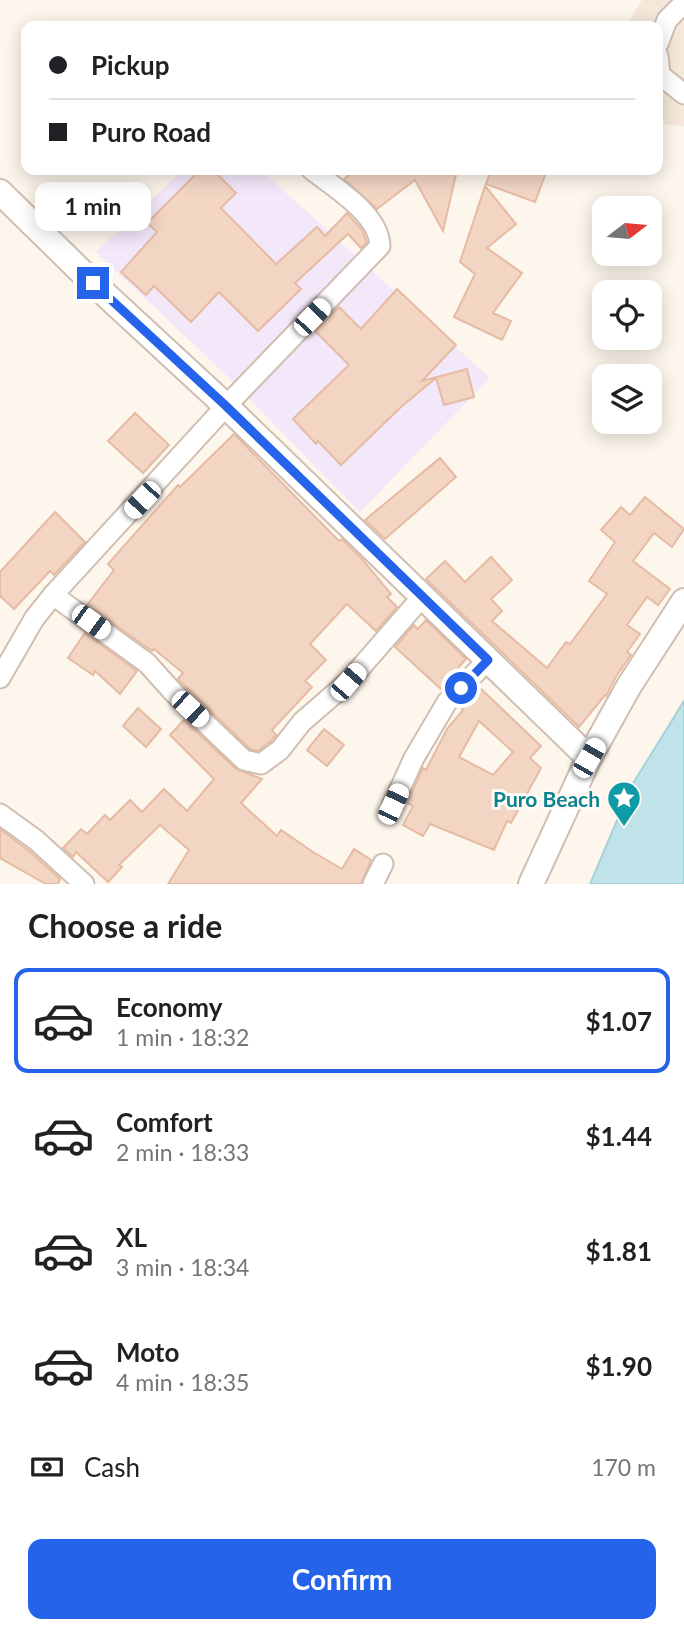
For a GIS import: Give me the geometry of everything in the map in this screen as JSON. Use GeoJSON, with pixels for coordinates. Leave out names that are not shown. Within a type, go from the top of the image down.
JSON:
{"type":"FeatureCollection","features":[{"type":"Feature","properties":{"kind":"street"},"geometry":{"type":"LineString","coordinates":[[663,31],[667,20],[684,3]]}},
{"type":"Feature","properties":{"kind":"street"},"geometry":{"type":"LineString","coordinates":[[663,77],[684,94]]}},
{"type":"Feature","properties":{"kind":"street"},"geometry":{"type":"LineString","coordinates":[[0,678],[34,619],[54,595],[226,406],[380,246],[380,233],[372,221],[318,175]]}},
{"type":"Feature","properties":{"kind":"street"},"geometry":{"type":"LineString","coordinates":[[0,192],[93,283],[226,406],[589,758]]}},
{"type":"Feature","properties":{"kind":"street"},"geometry":{"type":"LineString","coordinates":[[54,595],[147,663],[173,692],[244,760],[261,764],[279,750],[302,722],[348,682],[422,597]]}},
{"type":"Feature","properties":{"kind":"street"},"geometry":{"type":"LineString","coordinates":[[531,884],[589,758],[629,687],[684,601]]}},
{"type":"Feature","properties":{"kind":"street"},"geometry":{"type":"LineString","coordinates":[[393,804],[414,758],[447,702],[488,660]]}},
{"type":"Feature","properties":{"kind":"street"},"geometry":{"type":"LineString","coordinates":[[0,814],[36,840],[84,884]]}},
{"type":"Feature","properties":{"kind":"street"},"geometry":{"type":"LineString","coordinates":[[373,884],[383,864]]}},
{"type":"Feature","properties":{"kind":"shaded area"},"geometry":{"type":"Polygon","coordinates":[[[642,0],[684,0],[684,126],[663,124],[663,21],[629,21],[642,0]]]}},
{"type":"Feature","properties":{"kind":"shaded area"},"geometry":{"type":"Polygon","coordinates":[[[178,175],[267,175],[490,378],[360,512],[226,375],[96,252],[178,175]]]}},
{"type":"Feature","properties":{"kind":"water"},"geometry":{"type":"Polygon","coordinates":[[[684,701],[684,884],[590,884],[632,785],[684,701]]]}},
{"type":"Feature","properties":{"kind":"building"},"geometry":{"type":"Polygon","coordinates":[[[195,175],[218,175],[236,193],[221,208],[276,264],[317,227],[325,236],[347,213],[362,230],[367,242],[361,248],[348,234],[295,283],[301,289],[258,331],[219,292],[191,322],[154,286],[146,295],[121,272],[157,232],[147,223],[195,175]]]}},
{"type":"Feature","properties":{"kind":"building"},"geometry":{"type":"Polygon","coordinates":[[[349,175],[456,175],[443,231],[415,180],[377,209],[344,179],[349,175]]]}},
{"type":"Feature","properties":{"kind":"building"},"geometry":{"type":"Polygon","coordinates":[[[489,175],[545,175],[535,202],[486,184],[489,175]]]}},
{"type":"Feature","properties":{"kind":"building"},"geometry":{"type":"Polygon","coordinates":[[[485,186],[516,224],[487,248],[522,273],[493,313],[511,321],[502,340],[454,317],[475,274],[460,262],[485,186]]]}},
{"type":"Feature","properties":{"kind":"building"},"geometry":{"type":"Polygon","coordinates":[[[397,289],[456,345],[422,381],[467,369],[474,397],[444,405],[436,378],[402,406],[341,465],[318,441],[316,444],[293,419],[349,365],[315,331],[339,307],[361,329],[397,289]]]}},
{"type":"Feature","properties":{"kind":"building"},"geometry":{"type":"Polygon","coordinates":[[[135,413],[169,445],[143,473],[108,441],[135,413]]]}},
{"type":"Feature","properties":{"kind":"building"},"geometry":{"type":"Polygon","coordinates":[[[234,434],[339,541],[342,539],[362,559],[391,594],[387,597],[397,607],[376,631],[347,604],[310,644],[326,660],[305,681],[312,687],[272,730],[276,735],[271,741],[258,751],[250,749],[178,679],[183,673],[154,649],[152,651],[87,605],[114,570],[108,564],[178,485],[180,487],[234,434]]]}},
{"type":"Feature","properties":{"kind":"building"},"geometry":{"type":"Polygon","coordinates":[[[440,458],[456,477],[385,539],[365,520],[440,458]]]}},
{"type":"Feature","properties":{"kind":"building"},"geometry":{"type":"Polygon","coordinates":[[[645,497],[684,529],[672,547],[654,533],[633,561],[670,589],[658,605],[647,597],[627,625],[640,634],[627,652],[631,655],[606,696],[579,727],[426,579],[445,561],[465,582],[491,557],[512,580],[491,599],[502,611],[492,621],[547,668],[566,642],[570,644],[607,594],[589,581],[615,542],[601,530],[621,507],[630,515],[645,497]]]}},
{"type":"Feature","properties":{"kind":"building"},"geometry":{"type":"Polygon","coordinates":[[[55,512],[85,542],[54,575],[50,571],[14,609],[0,596],[0,572],[55,512]]]}},
{"type":"Feature","properties":{"kind":"building"},"geometry":{"type":"Polygon","coordinates":[[[426,620],[466,659],[458,668],[461,670],[442,690],[395,647],[414,625],[418,629],[426,620]]]}},
{"type":"Feature","properties":{"kind":"building"},"geometry":{"type":"Polygon","coordinates":[[[85,633],[137,671],[120,694],[95,671],[93,675],[68,658],[85,633]]]}},
{"type":"Feature","properties":{"kind":"building"},"geometry":{"type":"Polygon","coordinates":[[[479,687],[541,746],[530,758],[541,768],[511,823],[507,821],[494,850],[430,824],[423,836],[403,825],[413,806],[407,803],[423,768],[426,770],[447,729],[463,710],[460,706],[479,687]],[[479,721],[459,757],[493,775],[513,752],[479,721]]]}},
{"type":"Feature","properties":{"kind":"building"},"geometry":{"type":"Polygon","coordinates":[[[138,708],[161,729],[146,747],[123,726],[138,708]]]}},
{"type":"Feature","properties":{"kind":"building"},"geometry":{"type":"Polygon","coordinates":[[[184,720],[236,769],[262,779],[241,803],[277,836],[281,830],[342,869],[354,849],[371,860],[361,884],[168,884],[189,850],[160,825],[119,865],[122,867],[108,882],[76,852],[73,857],[63,848],[81,829],[87,834],[105,815],[110,820],[130,800],[142,812],[164,789],[187,811],[214,779],[170,735],[184,720]]]}},
{"type":"Feature","properties":{"kind":"building"},"geometry":{"type":"Polygon","coordinates":[[[324,729],[344,745],[327,766],[307,750],[324,729]]]}},
{"type":"Feature","properties":{"kind":"building"},"geometry":{"type":"Polygon","coordinates":[[[0,829],[60,879],[58,884],[46,884],[0,858],[0,829]]]}},
{"type":"Feature","properties":{"kind":"place","name":"Puro Beach"},"geometry":{"type":"Point","coordinates":[624,828]}},
{"type":"Feature","properties":{"kind":"route"},"geometry":{"type":"LineString","coordinates":[[93,283],[226,406],[488,660],[461,688]]}}]}
